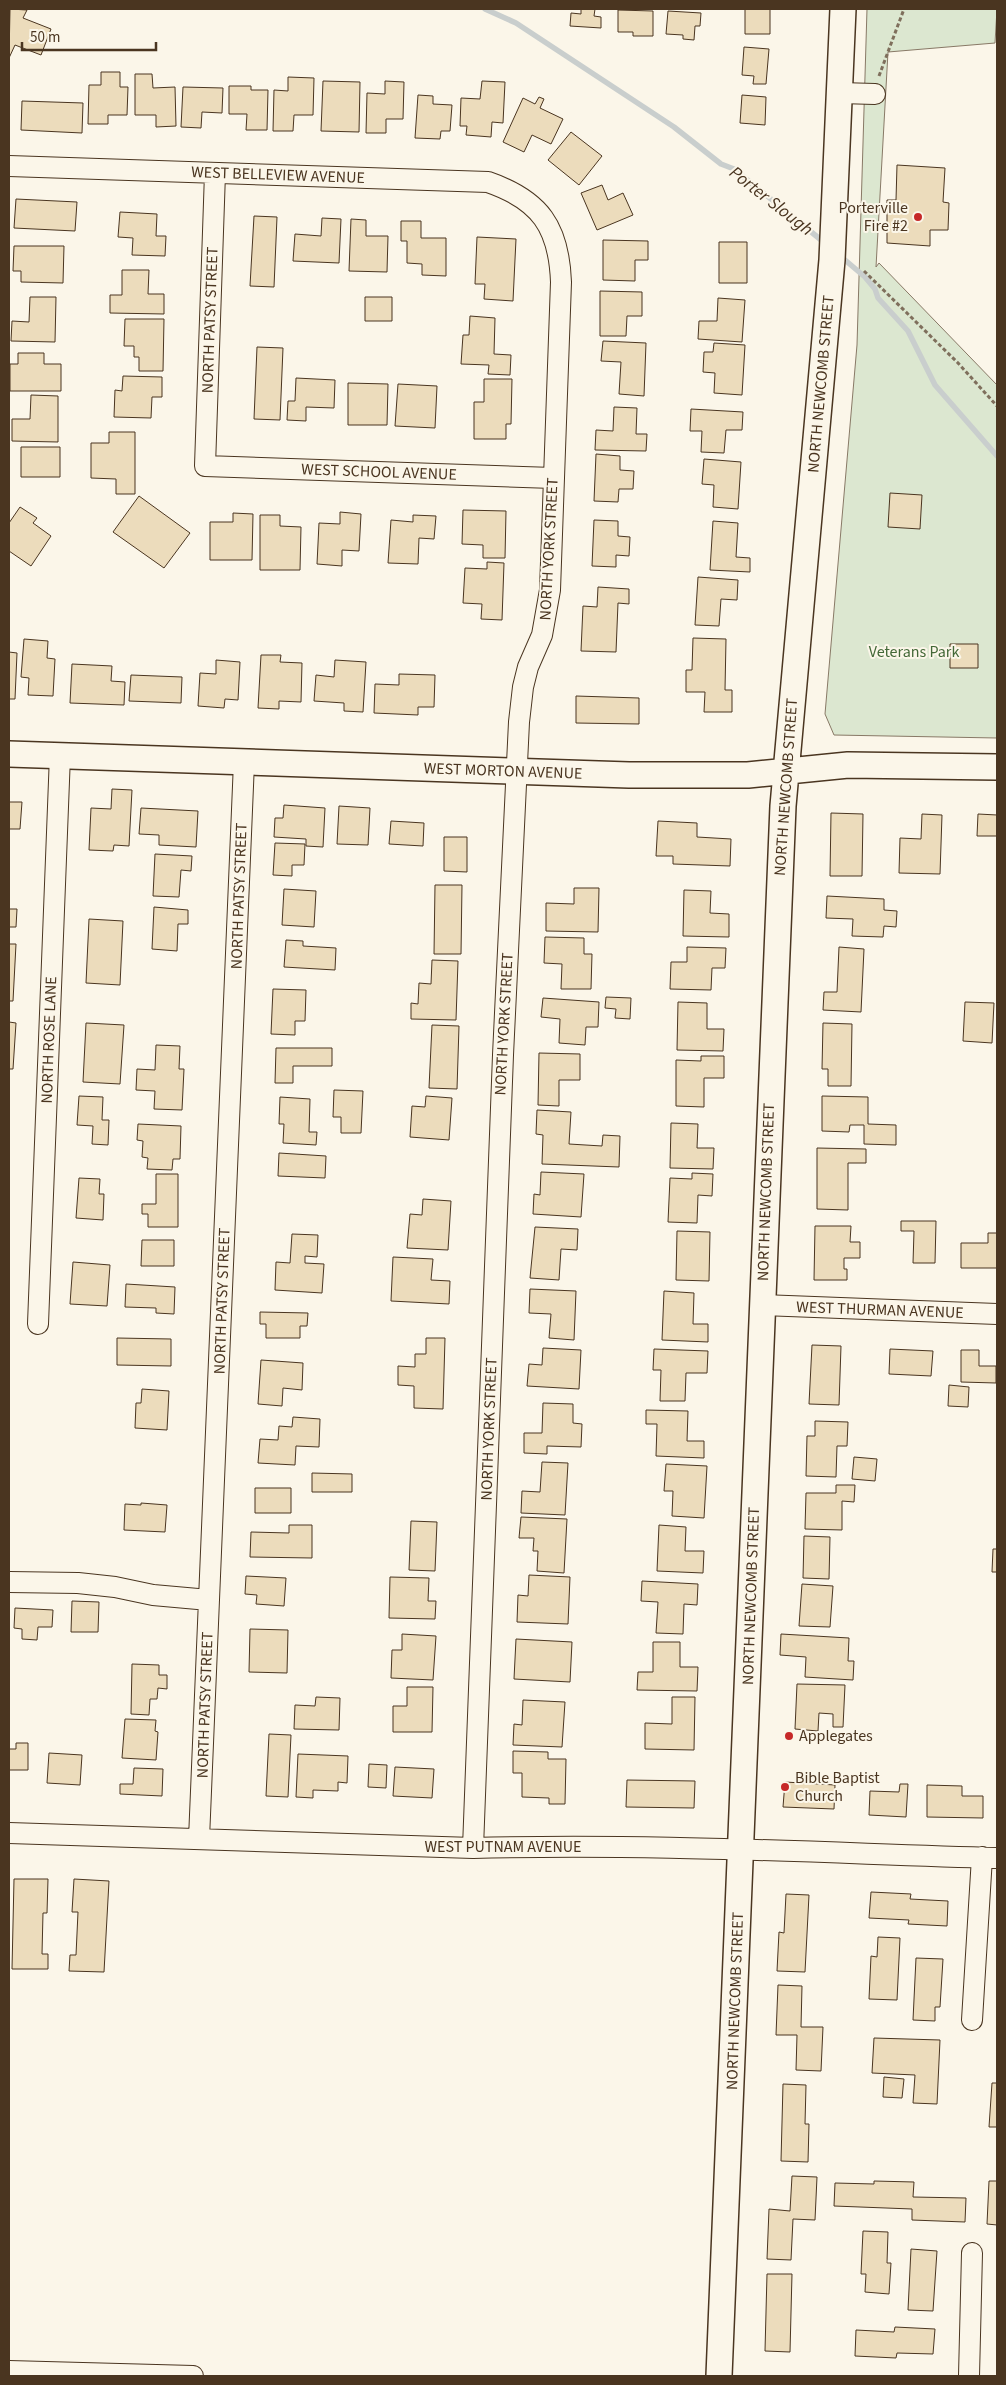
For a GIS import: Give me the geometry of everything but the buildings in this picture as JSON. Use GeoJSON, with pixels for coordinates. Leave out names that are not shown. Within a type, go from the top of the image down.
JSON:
{"type":"FeatureCollection","features":[{"type":"Feature","properties":{"kind":"main road","name":"NORTH NEWCOMB STREET"},"geometry":{"type":"LineString","coordinates":[[719,2376],[775,981],[786,772],[832,260],[843,9]]}},
{"type":"Feature","properties":{"kind":"main road","name":"WEST MORTON AVENUE"},"geometry":{"type":"LineString","coordinates":[[9,754],[694,776],[786,772],[848,765],[997,767]]}},
{"type":"Feature","properties":{"kind":"street"},"geometry":{"type":"LineString","coordinates":[[840,94],[874,94]]}},
{"type":"Feature","properties":{"kind":"street","name":"WEST BELLEVIEW AVENUE"},"geometry":{"type":"LineString","coordinates":[[9,166],[488,182],[515,192],[538,210]]}},
{"type":"Feature","properties":{"kind":"street","name":"NORTH PATSY STREET"},"geometry":{"type":"LineString","coordinates":[[205,466],[215,173]]}},
{"type":"Feature","properties":{"kind":"street","name":"NORTH YORK STREET"},"geometry":{"type":"LineString","coordinates":[[473,1848],[502,1055],[516,771],[523,687],[528,666],[542,635],[548,609],[560,269],[551,228],[538,210]]}},
{"type":"Feature","properties":{"kind":"street","name":"WEST SCHOOL AVENUE"},"geometry":{"type":"LineString","coordinates":[[205,466],[553,478]]}},
{"type":"Feature","properties":{"kind":"street","name":"NORTH ROSE LANE"},"geometry":{"type":"LineString","coordinates":[[38,1324],[60,756]]}},
{"type":"Feature","properties":{"kind":"street","name":"NORTH PATSY STREET"},"geometry":{"type":"LineString","coordinates":[[199,1840],[244,762]]}},
{"type":"Feature","properties":{"kind":"street","name":"WEST THURMAN AVENUE"},"geometry":{"type":"LineString","coordinates":[[762,1306],[997,1314]]}},
{"type":"Feature","properties":{"kind":"street"},"geometry":{"type":"LineString","coordinates":[[9,1582],[78,1583],[115,1587],[153,1596],[209,1600]]}},
{"type":"Feature","properties":{"kind":"street","name":"WEST PUTNAM AVENUE"},"geometry":{"type":"LineString","coordinates":[[9,1834],[473,1848],[524,1846],[990,1858]]}},
{"type":"Feature","properties":{"kind":"street"},"geometry":{"type":"LineString","coordinates":[[972,2020],[990,1858]]}},
{"type":"Feature","properties":{"kind":"street"},"geometry":{"type":"LineString","coordinates":[[969,2376],[972,2253]]}},
{"type":"Feature","properties":{"kind":"street"},"geometry":{"type":"LineString","coordinates":[[9,2371],[193,2376]]}},
{"type":"Feature","properties":{"kind":"path"},"geometry":{"type":"LineString","coordinates":[[874,94],[904,9]]}},
{"type":"Feature","properties":{"kind":"path"},"geometry":{"type":"LineString","coordinates":[[864,271],[958,363],[997,406]]}},
{"type":"Feature","properties":{"kind":"green space","name":"Veterans Park"},"geometry":{"type":"Polygon","coordinates":[[[867,9],[997,9],[995,43],[888,52],[876,267],[879,263],[997,385],[997,738],[834,735],[825,714],[857,345],[867,9]]]}},
{"type":"Feature","properties":{"kind":"waterway","name":"Porter Slough"},"geometry":{"type":"LineString","coordinates":[[485,9],[516,23],[674,127],[721,164],[734,169],[826,244]]}},
{"type":"Feature","properties":{"kind":"waterway","name":"Porter Slough"},"geometry":{"type":"LineString","coordinates":[[839,255],[865,277],[875,289],[878,298],[908,331],[935,385],[997,456]]}},
{"type":"Feature","properties":{"kind":"place","name":"Porterville Fire #2"},"geometry":{"type":"Point","coordinates":[918,217]}},
{"type":"Feature","properties":{"kind":"place","name":"Applegates"},"geometry":{"type":"Point","coordinates":[789,1736]}},
{"type":"Feature","properties":{"kind":"place","name":"Bible Baptist Church"},"geometry":{"type":"Point","coordinates":[785,1787]}}]}
